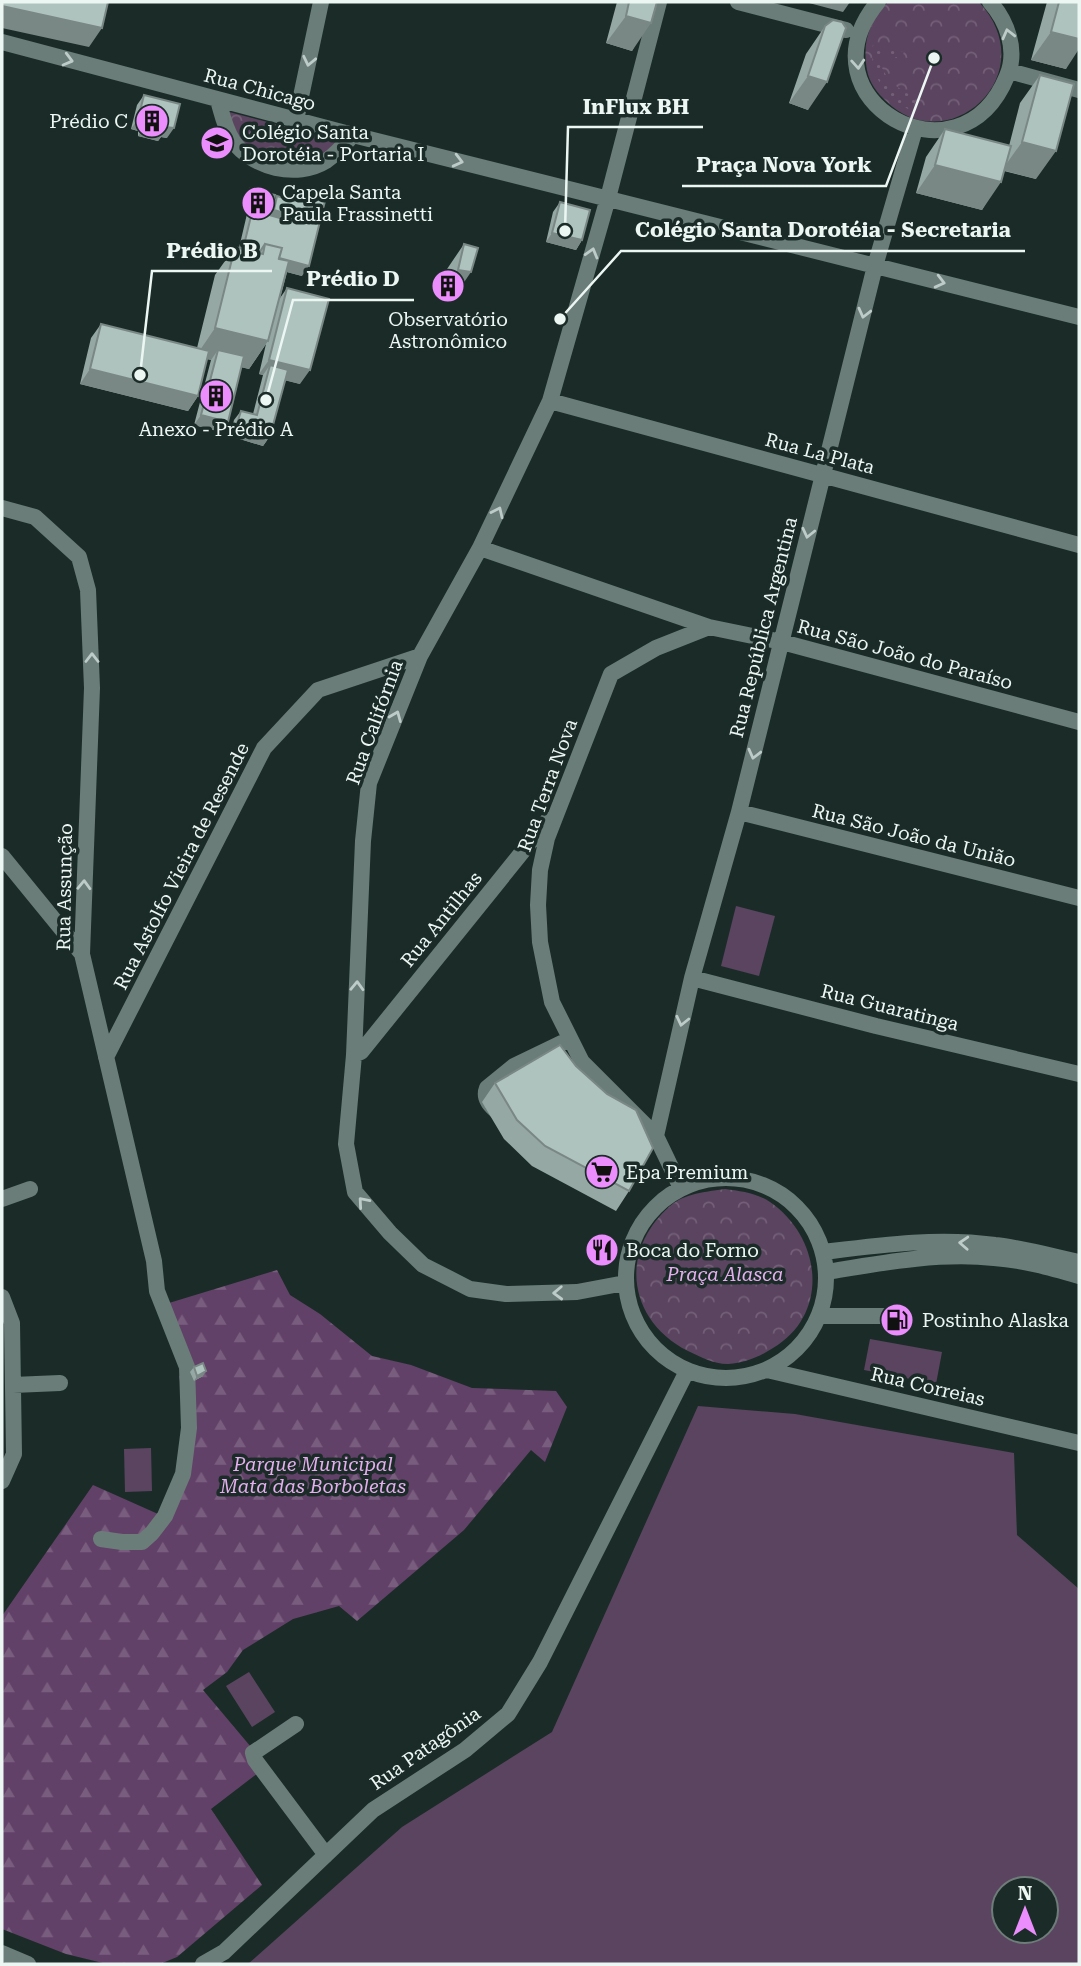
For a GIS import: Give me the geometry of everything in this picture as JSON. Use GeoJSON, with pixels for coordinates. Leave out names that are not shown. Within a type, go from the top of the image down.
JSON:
{"type":"FeatureCollection","features":[{"type":"Feature","properties":{"kind":"street"},"geometry":{"type":"LineString","coordinates":[[296,120],[321,2]]}},
{"type":"Feature","properties":{"kind":"street","name":"Rua Califórnia"},"geometry":{"type":"LineString","coordinates":[[625,1283],[577,1292],[506,1294],[470,1289],[423,1265],[390,1233],[355,1192],[346,1144],[354,1055],[363,841],[369,783],[420,656],[480,548],[550,401],[608,198],[659,2]]}},
{"type":"Feature","properties":{"kind":"street"},"geometry":{"type":"LineString","coordinates":[[738,2],[858,34]]}},
{"type":"Feature","properties":{"kind":"street"},"geometry":{"type":"LineString","coordinates":[[878,2],[867,14],[858,34],[858,75],[866,94],[880,111],[915,129],[934,131],[973,120],[999,93],[1009,71],[1011,47],[1008,29],[990,2]]}},
{"type":"Feature","properties":{"kind":"street","name":"Rua Chicago"},"geometry":{"type":"LineString","coordinates":[[2,43],[353,135],[1079,317]]}},
{"type":"Feature","properties":{"kind":"street"},"geometry":{"type":"LineString","coordinates":[[1009,71],[1079,90]]}},
{"type":"Feature","properties":{"kind":"street"},"geometry":{"type":"LineString","coordinates":[[218,100],[234,142],[255,160],[277,169],[303,170],[324,162],[353,135]]}},
{"type":"Feature","properties":{"kind":"street","name":"Rua República Argentina"},"geometry":{"type":"LineString","coordinates":[[656,1136],[692,978],[739,812],[876,266],[915,129]]}},
{"type":"Feature","properties":{"kind":"street","name":"Rua La Plata"},"geometry":{"type":"LineString","coordinates":[[550,401],[1079,545]]}},
{"type":"Feature","properties":{"kind":"street","name":"Rua Assunção"},"geometry":{"type":"LineString","coordinates":[[2,508],[35,517],[79,557],[88,590],[92,688],[82,954],[155,1261],[157,1291],[187,1367],[189,1384],[189,1428],[183,1474],[165,1516],[142,1542],[101,1539]]}},
{"type":"Feature","properties":{"kind":"street","name":"Rua São João do Paraíso"},"geometry":{"type":"LineString","coordinates":[[480,548],[709,627],[782,642],[1079,722]]}},
{"type":"Feature","properties":{"kind":"street","name":"Rua Terra Nova"},"geometry":{"type":"LineString","coordinates":[[681,1188],[656,1136],[582,1062],[570,1039],[552,1002],[540,942],[538,905],[544,848],[611,674],[656,648],[709,627]]}},
{"type":"Feature","properties":{"kind":"street","name":"Rua Astolfo Vieira de Resende"},"geometry":{"type":"LineString","coordinates":[[106,1057],[264,748],[318,690],[420,656]]}},
{"type":"Feature","properties":{"kind":"street","name":"Rua Antilhas"},"geometry":{"type":"LineString","coordinates":[[354,1055],[361,1052],[559,806]]}},
{"type":"Feature","properties":{"kind":"street","name":"Rua São João da União"},"geometry":{"type":"LineString","coordinates":[[739,812],[1079,898]]}},
{"type":"Feature","properties":{"kind":"street"},"geometry":{"type":"LineString","coordinates":[[2,856],[82,954]]}},
{"type":"Feature","properties":{"kind":"street","name":"Rua Guaratinga"},"geometry":{"type":"LineString","coordinates":[[692,978],[876,1026],[1079,1074]]}},
{"type":"Feature","properties":{"kind":"street"},"geometry":{"type":"LineString","coordinates":[[507,1120],[489,1105],[486,1088],[514,1066],[570,1039]]}},
{"type":"Feature","properties":{"kind":"street"},"geometry":{"type":"LineString","coordinates":[[710,1179],[739,1179],[768,1187],[793,1203],[812,1225],[824,1252],[827,1272],[826,1294],[820,1316],[807,1339],[789,1357],[767,1370],[741,1378],[713,1378],[687,1371],[663,1357],[643,1336],[631,1311],[625,1283],[626,1264],[639,1227],[650,1212],[681,1188],[710,1179]]}},
{"type":"Feature","properties":{"kind":"street"},"geometry":{"type":"LineString","coordinates":[[2,1199],[30,1189]]}},
{"type":"Feature","properties":{"kind":"street"},"geometry":{"type":"LineString","coordinates":[[824,1252],[896,1243],[952,1242],[995,1245],[1079,1262]]}},
{"type":"Feature","properties":{"kind":"street"},"geometry":{"type":"LineString","coordinates":[[827,1272],[910,1259],[993,1257],[1031,1263],[1079,1276]]}},
{"type":"Feature","properties":{"kind":"street"},"geometry":{"type":"LineString","coordinates":[[2,1297],[12,1322],[14,1454],[2,1481]]}},
{"type":"Feature","properties":{"kind":"street"},"geometry":{"type":"LineString","coordinates":[[820,1316],[883,1316]]}},
{"type":"Feature","properties":{"kind":"street","name":"Rua Correias"},"geometry":{"type":"LineString","coordinates":[[767,1370],[1079,1443]]}},
{"type":"Feature","properties":{"kind":"street","name":"Rua Patagônia"},"geometry":{"type":"LineString","coordinates":[[204,1964],[224,1952],[373,1810],[465,1750],[508,1714],[540,1662],[687,1371]]}},
{"type":"Feature","properties":{"kind":"street"},"geometry":{"type":"LineString","coordinates":[[13,1385],[60,1383]]}},
{"type":"Feature","properties":{"kind":"street"},"geometry":{"type":"LineString","coordinates":[[296,1724],[253,1753],[255,1760],[326,1855]]}},
{"type":"Feature","properties":{"kind":"street"},"geometry":{"type":"LineString","coordinates":[[2,1953],[28,1964]]}},
{"type":"Feature","properties":{"kind":"green space"},"geometry":{"type":"Polygon","coordinates":[[[888,2],[979,2],[997,30],[1001,57],[995,81],[981,102],[960,116],[936,122],[910,117],[886,101],[868,74],[866,41],[876,17],[888,2]]]}},
{"type":"Feature","properties":{"kind":"green space"},"geometry":{"type":"Polygon","coordinates":[[[873,44],[904,52],[902,57],[883,57],[880,64],[889,81],[906,93],[916,96],[912,111],[894,99],[881,84],[873,66],[873,44]]]}},
{"type":"Feature","properties":{"kind":"green space"},"geometry":{"type":"Polygon","coordinates":[[[229,112],[340,141],[308,161],[275,160],[254,152],[246,145],[239,137],[229,112]]]}},
{"type":"Feature","properties":{"kind":"green space"},"geometry":{"type":"Polygon","coordinates":[[[261,128],[296,131],[287,136],[265,136],[259,141],[249,134],[261,128]]]}},
{"type":"Feature","properties":{"kind":"green space"},"geometry":{"type":"Polygon","coordinates":[[[307,144],[321,149],[296,158],[275,157],[283,150],[297,150],[307,144]]]}},
{"type":"Feature","properties":{"kind":"green space"},"geometry":{"type":"Polygon","coordinates":[[[736,906],[775,916],[759,976],[721,966],[736,906]]]}},
{"type":"Feature","properties":{"kind":"green space","name":"Praça Alasca"},"geometry":{"type":"Polygon","coordinates":[[[725,1189],[760,1196],[787,1217],[800,1235],[809,1255],[812,1276],[811,1296],[804,1316],[791,1333],[757,1357],[728,1364],[702,1358],[668,1338],[653,1322],[642,1304],[637,1284],[637,1264],[642,1244],[653,1224],[676,1202],[703,1192],[725,1189]]]}},
{"type":"Feature","properties":{"kind":"green space","name":"Parque Municipal Mata das Borboletas"},"geometry":{"type":"Polygon","coordinates":[[[277,1270],[290,1295],[320,1314],[372,1356],[411,1365],[472,1388],[556,1391],[567,1407],[545,1462],[531,1450],[464,1530],[357,1621],[339,1606],[293,1619],[243,1650],[227,1672],[203,1690],[267,1766],[211,1809],[262,1885],[177,1957],[160,1964],[107,1964],[66,1954],[2,1929],[2,1616],[93,1485],[158,1514],[180,1466],[184,1401],[179,1376],[193,1369],[169,1303],[277,1270]]]}},
{"type":"Feature","properties":{"kind":"green space"},"geometry":{"type":"Polygon","coordinates":[[[870,1339],[942,1352],[936,1384],[864,1370],[870,1339]]]}},
{"type":"Feature","properties":{"kind":"green space"},"geometry":{"type":"Polygon","coordinates":[[[698,1406],[795,1414],[1014,1453],[1017,1535],[1079,1589],[1079,1964],[248,1964],[402,1827],[552,1732],[698,1406]]]}},
{"type":"Feature","properties":{"kind":"green space"},"geometry":{"type":"Polygon","coordinates":[[[151,1448],[152,1491],[125,1492],[124,1449],[151,1448]]]}},
{"type":"Feature","properties":{"kind":"green space"},"geometry":{"type":"Polygon","coordinates":[[[249,1672],[275,1712],[252,1727],[226,1686],[249,1672]]]}},
{"type":"Feature","properties":{"kind":"building"},"geometry":{"type":"Polygon","coordinates":[[[2,2],[108,2],[102,28],[2,6],[2,2]]]}},
{"type":"Feature","properties":{"kind":"building"},"geometry":{"type":"Polygon","coordinates":[[[629,2],[657,2],[651,23],[626,16],[629,2]]]}},
{"type":"Feature","properties":{"kind":"building"},"geometry":{"type":"Polygon","coordinates":[[[1059,2],[1079,2],[1079,39],[1051,32],[1059,2]]]}},
{"type":"Feature","properties":{"kind":"building"},"geometry":{"type":"Polygon","coordinates":[[[833,20],[842,22],[846,28],[827,82],[808,76],[825,26],[833,20]]]}},
{"type":"Feature","properties":{"kind":"building"},"geometry":{"type":"Polygon","coordinates":[[[1040,75],[1074,84],[1056,151],[1022,142],[1040,75]]]}},
{"type":"Feature","properties":{"kind":"building"},"geometry":{"type":"Polygon","coordinates":[[[144,95],[180,104],[174,128],[166,127],[165,131],[144,126],[145,121],[138,119],[144,95]]]}},
{"type":"Feature","properties":{"kind":"building"},"geometry":{"type":"Polygon","coordinates":[[[945,129],[1011,146],[1001,182],[935,165],[945,129]]]}},
{"type":"Feature","properties":{"kind":"building"},"geometry":{"type":"Polygon","coordinates":[[[250,189],[275,195],[271,211],[263,209],[264,206],[247,205],[250,189]]]}},
{"type":"Feature","properties":{"kind":"building"},"geometry":{"type":"Polygon","coordinates":[[[296,194],[325,201],[309,266],[279,258],[282,248],[265,244],[259,253],[243,249],[254,204],[264,206],[262,213],[287,220],[288,214],[274,210],[277,196],[294,201],[296,194]]]}},
{"type":"Feature","properties":{"kind":"building"},"geometry":{"type":"Polygon","coordinates":[[[560,202],[590,210],[582,240],[552,233],[560,202]]]}},
{"type":"Feature","properties":{"kind":"building"},"geometry":{"type":"Polygon","coordinates":[[[265,244],[282,248],[279,259],[289,261],[268,341],[215,328],[235,247],[263,254],[265,244]]]}},
{"type":"Feature","properties":{"kind":"building"},"geometry":{"type":"Polygon","coordinates":[[[464,244],[478,248],[471,272],[458,270],[464,244]]]}},
{"type":"Feature","properties":{"kind":"building"},"geometry":{"type":"Polygon","coordinates":[[[287,288],[329,299],[310,370],[269,360],[287,288]]]}},
{"type":"Feature","properties":{"kind":"building"},"geometry":{"type":"Polygon","coordinates":[[[101,324],[209,351],[198,396],[90,369],[101,324]]]}},
{"type":"Feature","properties":{"kind":"building","name":"Anexo - Prédio A"},"geometry":{"type":"Polygon","coordinates":[[[218,350],[244,356],[228,422],[201,415],[218,350]]]}},
{"type":"Feature","properties":{"kind":"building"},"geometry":{"type":"Polygon","coordinates":[[[270,365],[288,370],[270,436],[236,427],[241,411],[257,415],[270,365]]]}},
{"type":"Feature","properties":{"kind":"building"},"geometry":{"type":"Polygon","coordinates":[[[560,1045],[576,1066],[607,1094],[636,1110],[653,1148],[629,1191],[545,1146],[517,1120],[495,1083],[560,1045]]]}},
{"type":"Feature","properties":{"kind":"building"},"geometry":{"type":"Polygon","coordinates":[[[203,1363],[206,1371],[197,1376],[194,1367],[203,1363]]]}},
{"type":"Feature","properties":{"kind":"place","name":"Praça Nova York"},"geometry":{"type":"Point","coordinates":[934,58]}},
{"type":"Feature","properties":{"kind":"place","name":"Prédio C"},"geometry":{"type":"Point","coordinates":[152,121]}},
{"type":"Feature","properties":{"kind":"place","name":"Colégio Santa Dorotéia - Portaria I"},"geometry":{"type":"Point","coordinates":[217,143]}},
{"type":"Feature","properties":{"kind":"place","name":"Capela Santa Paula Frassinetti"},"geometry":{"type":"Point","coordinates":[258,203]}},
{"type":"Feature","properties":{"kind":"place","name":"InFlux BH"},"geometry":{"type":"Point","coordinates":[565,231]}},
{"type":"Feature","properties":{"kind":"place","name":"Observatório Astronômico"},"geometry":{"type":"Point","coordinates":[448,286]}},
{"type":"Feature","properties":{"kind":"place","name":"Colégio Santa Dorotéia - Secretaria"},"geometry":{"type":"Point","coordinates":[560,319]}},
{"type":"Feature","properties":{"kind":"place","name":"Prédio B"},"geometry":{"type":"Point","coordinates":[140,375]}},
{"type":"Feature","properties":{"kind":"place","name":"Anexo - Prédio A"},"geometry":{"type":"Point","coordinates":[216,396]}},
{"type":"Feature","properties":{"kind":"place","name":"Prédio D"},"geometry":{"type":"Point","coordinates":[266,400]}},
{"type":"Feature","properties":{"kind":"place","name":"Epa Premium"},"geometry":{"type":"Point","coordinates":[602,1172]}},
{"type":"Feature","properties":{"kind":"place","name":"Boca do Forno"},"geometry":{"type":"Point","coordinates":[602,1250]}},
{"type":"Feature","properties":{"kind":"place","name":"Postinho Alaska"},"geometry":{"type":"Point","coordinates":[897,1320]}}]}
